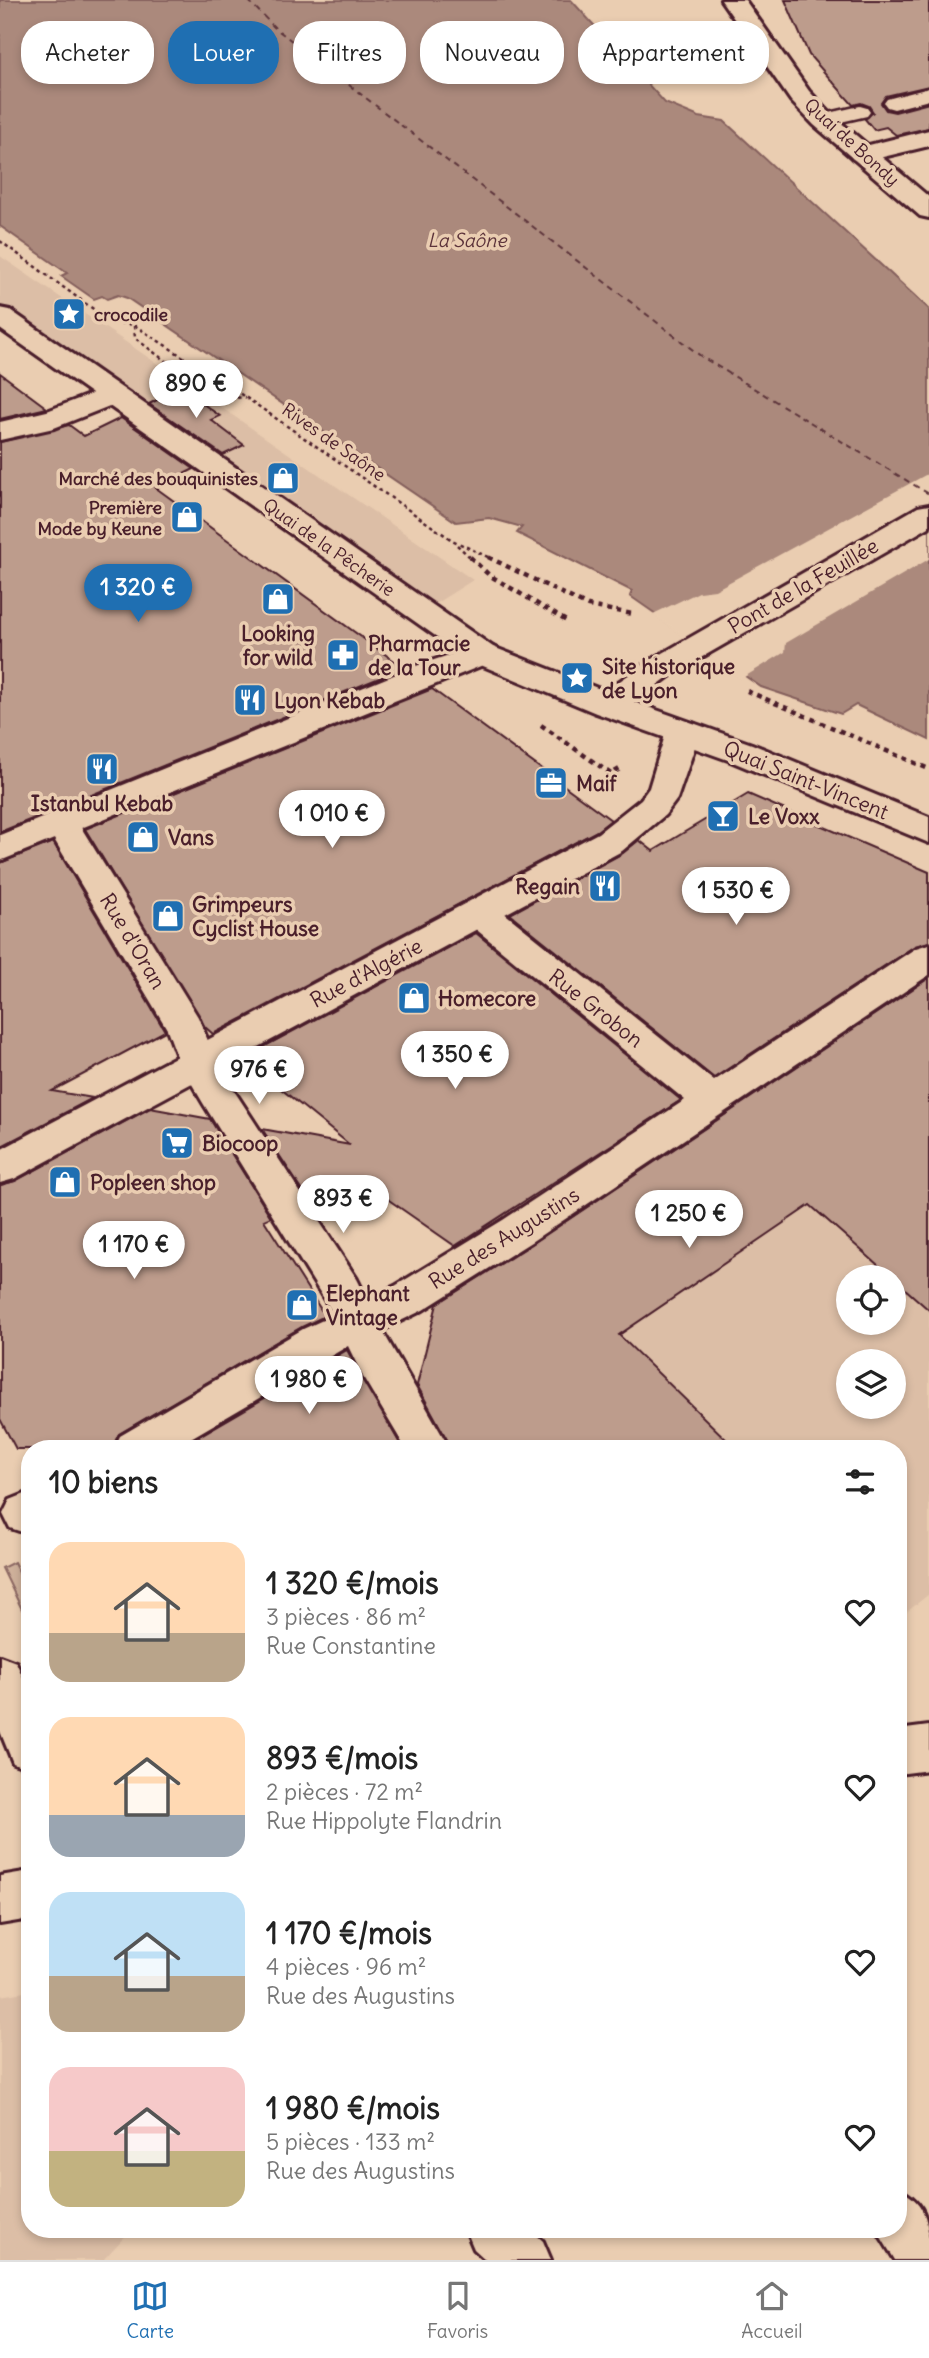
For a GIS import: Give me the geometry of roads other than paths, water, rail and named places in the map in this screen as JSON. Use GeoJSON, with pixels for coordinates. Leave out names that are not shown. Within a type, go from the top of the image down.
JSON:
{"type":"FeatureCollection","features":[{"type":"Feature","properties":{"kind":"street","name":"Quai de Bondy"},"geometry":{"type":"LineString","coordinates":[[733,0],[800,96],[823,120],[929,210]]}},
{"type":"Feature","properties":{"kind":"street"},"geometry":{"type":"LineString","coordinates":[[862,154],[929,138]]}},
{"type":"Feature","properties":{"kind":"street","name":"Quai de la Pêcherie"},"geometry":{"type":"LineString","coordinates":[[0,316],[482,654],[683,732]]}},
{"type":"Feature","properties":{"kind":"street"},"geometry":{"type":"LineString","coordinates":[[0,431],[23,428],[86,407],[112,395]]}},
{"type":"Feature","properties":{"kind":"street","name":"Pont de la Feuillée"},"geometry":{"type":"LineString","coordinates":[[608,705],[666,665],[929,514]]}},
{"type":"Feature","properties":{"kind":"street"},"geometry":{"type":"LineString","coordinates":[[0,849],[482,654]]}},
{"type":"Feature","properties":{"kind":"street","name":"Quai Saint-Vincent"},"geometry":{"type":"LineString","coordinates":[[683,732],[767,763],[929,831]]}},
{"type":"Feature","properties":{"kind":"street","name":"Rue d'Algérie"},"geometry":{"type":"LineString","coordinates":[[0,1168],[610,842],[653,807],[665,791],[683,732]]}},
{"type":"Feature","properties":{"kind":"street","name":"Rue d'Oran"},"geometry":{"type":"LineString","coordinates":[[62,824],[185,1027],[198,1062],[260,1164],[343,1291],[378,1365],[424,1440]]}},
{"type":"Feature","properties":{"kind":"street","name":"Rue Grobon"},"geometry":{"type":"LineString","coordinates":[[480,913],[714,1102]]}},
{"type":"Feature","properties":{"kind":"street","name":"Rue des Augustins"},"geometry":{"type":"LineString","coordinates":[[150,1440],[318,1341],[410,1298],[714,1102],[929,957]]}},
{"type":"Feature","properties":{"kind":"street"},"geometry":{"type":"LineString","coordinates":[[0,1677],[16,1729]]}},
{"type":"Feature","properties":{"kind":"street"},"geometry":{"type":"LineString","coordinates":[[907,1751],[929,1748]]}},
{"type":"Feature","properties":{"kind":"street"},"geometry":{"type":"LineString","coordinates":[[0,1900],[21,1896]]}},
{"type":"Feature","properties":{"kind":"street"},"geometry":{"type":"LineString","coordinates":[[907,2230],[925,2260]]}},
{"type":"Feature","properties":{"kind":"street"},"geometry":{"type":"LineString","coordinates":[[501,2238],[524,2260]]}},
{"type":"Feature","properties":{"kind":"lane"},"geometry":{"type":"LineString","coordinates":[[894,103],[929,94]]}},
{"type":"Feature","properties":{"kind":"lane"},"geometry":{"type":"LineString","coordinates":[[823,120],[860,112]]}},
{"type":"Feature","properties":{"kind":"water","name":"La Saône"},"geometry":{"type":"Polygon","coordinates":[[[0,0],[571,0],[590,21],[578,21],[578,84],[648,84],[665,103],[699,117],[724,121],[929,309],[929,740],[856,705],[841,714],[761,687],[630,596],[632,591],[517,533],[522,527],[489,518],[456,522],[127,298],[118,295],[107,299],[102,296],[94,299],[61,276],[67,273],[0,226],[0,0]]]}},
{"type":"Feature","properties":{"kind":"place","name":"crocodile"},"geometry":{"type":"Point","coordinates":[69,314]}},
{"type":"Feature","properties":{"kind":"place","name":"Marché des bouquinistes"},"geometry":{"type":"Point","coordinates":[283,478]}},
{"type":"Feature","properties":{"kind":"place","name":"Première Mode by Keune"},"geometry":{"type":"Point","coordinates":[187,517]}},
{"type":"Feature","properties":{"kind":"place","name":"Looking for wild"},"geometry":{"type":"Point","coordinates":[278,599]}},
{"type":"Feature","properties":{"kind":"place","name":"Pharmacie de la Tour"},"geometry":{"type":"Point","coordinates":[343,655]}},
{"type":"Feature","properties":{"kind":"place","name":"Site historique de Lyon"},"geometry":{"type":"Point","coordinates":[577,678]}},
{"type":"Feature","properties":{"kind":"place","name":"Lyon Kebab"},"geometry":{"type":"Point","coordinates":[250,700]}},
{"type":"Feature","properties":{"kind":"place","name":"Istanbul Kebab"},"geometry":{"type":"Point","coordinates":[102,769]}},
{"type":"Feature","properties":{"kind":"place","name":"Maif"},"geometry":{"type":"Point","coordinates":[551,783]}},
{"type":"Feature","properties":{"kind":"place","name":"Le Voxx"},"geometry":{"type":"Point","coordinates":[723,816]}},
{"type":"Feature","properties":{"kind":"place","name":"Vans"},"geometry":{"type":"Point","coordinates":[143,837]}},
{"type":"Feature","properties":{"kind":"place","name":"Regain"},"geometry":{"type":"Point","coordinates":[605,886]}},
{"type":"Feature","properties":{"kind":"place","name":"Grimpeurs Cyclist House"},"geometry":{"type":"Point","coordinates":[168,916]}},
{"type":"Feature","properties":{"kind":"place","name":"Homecore"},"geometry":{"type":"Point","coordinates":[414,998]}},
{"type":"Feature","properties":{"kind":"place","name":"Biocoop"},"geometry":{"type":"Point","coordinates":[177,1143]}},
{"type":"Feature","properties":{"kind":"place","name":"Popleen shop"},"geometry":{"type":"Point","coordinates":[65,1182]}},
{"type":"Feature","properties":{"kind":"place","name":"Elephant Vintage"},"geometry":{"type":"Point","coordinates":[302,1305]}}]}
